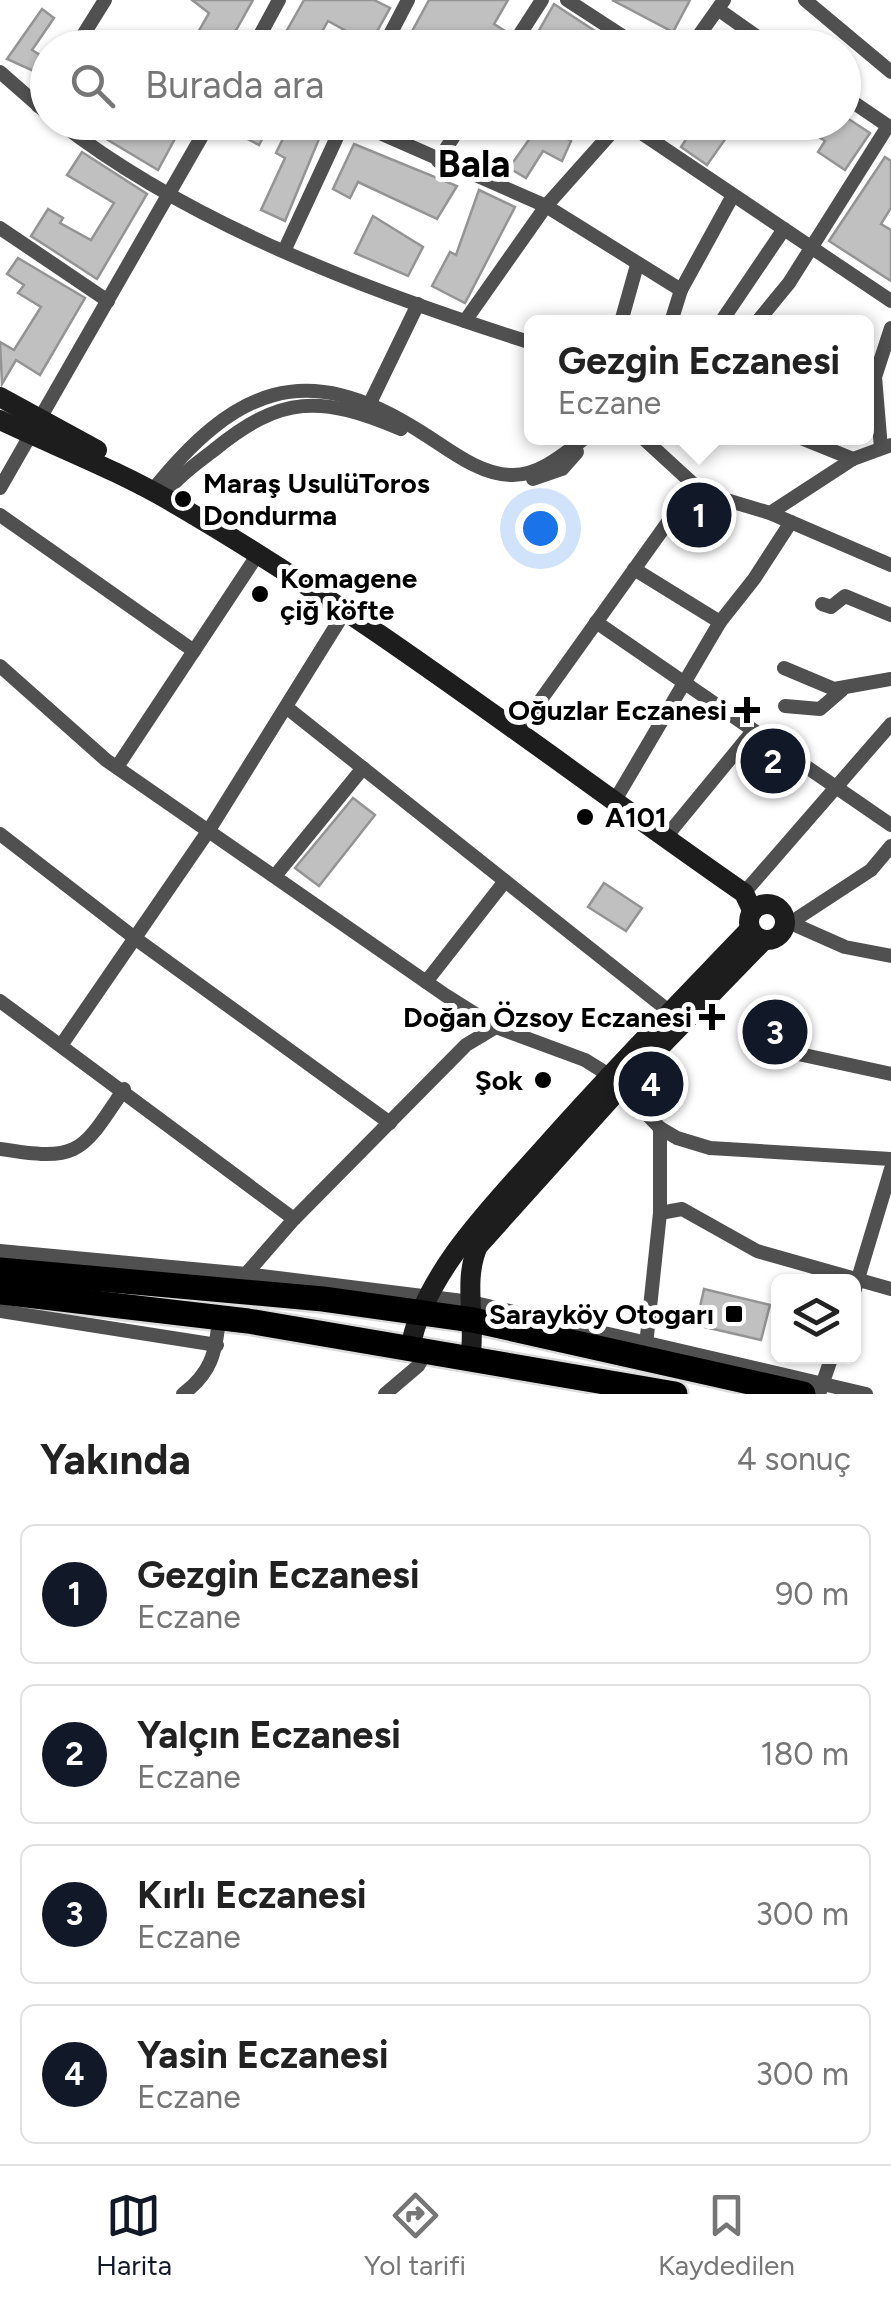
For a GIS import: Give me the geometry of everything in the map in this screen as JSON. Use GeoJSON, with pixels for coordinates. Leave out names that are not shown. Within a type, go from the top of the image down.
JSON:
{"type":"FeatureCollection","features":[{"type":"Feature","properties":{"kind":"highway"},"geometry":{"type":"LineString","coordinates":[[0,1270],[472,1311],[815,1390]]}},
{"type":"Feature","properties":{"kind":"highway"},"geometry":{"type":"LineString","coordinates":[[0,1292],[220,1318],[606,1379],[675,1394]]}},
{"type":"Feature","properties":{"kind":"street"},"geometry":{"type":"LineString","coordinates":[[86,30],[105,0]]}},
{"type":"Feature","properties":{"kind":"street"},"geometry":{"type":"LineString","coordinates":[[262,30],[278,0]]}},
{"type":"Feature","properties":{"kind":"street"},"geometry":{"type":"LineString","coordinates":[[392,30],[408,0]]}},
{"type":"Feature","properties":{"kind":"street"},"geometry":{"type":"LineString","coordinates":[[523,30],[542,0]]}},
{"type":"Feature","properties":{"kind":"street"},"geometry":{"type":"LineString","coordinates":[[567,0],[613,30]]}},
{"type":"Feature","properties":{"kind":"street"},"geometry":{"type":"LineString","coordinates":[[805,0],[841,30]]}},
{"type":"Feature","properties":{"kind":"street"},"geometry":{"type":"LineString","coordinates":[[703,30],[721,5],[751,30]]}},
{"type":"Feature","properties":{"kind":"street"},"geometry":{"type":"LineString","coordinates":[[861,47],[891,72]]}},
{"type":"Feature","properties":{"kind":"street"},"geometry":{"type":"LineString","coordinates":[[0,72],[30,99]]}},
{"type":"Feature","properties":{"kind":"street"},"geometry":{"type":"LineString","coordinates":[[763,315],[789,282],[890,125],[861,107]]}},
{"type":"Feature","properties":{"kind":"street"},"geometry":{"type":"LineString","coordinates":[[86,140],[170,194],[285,249],[465,322],[524,340]]}},
{"type":"Feature","properties":{"kind":"street"},"geometry":{"type":"LineString","coordinates":[[0,488],[200,140]]}},
{"type":"Feature","properties":{"kind":"street"},"geometry":{"type":"LineString","coordinates":[[285,249],[336,140]]}},
{"type":"Feature","properties":{"kind":"street"},"geometry":{"type":"LineString","coordinates":[[394,140],[546,206],[681,290]]}},
{"type":"Feature","properties":{"kind":"street"},"geometry":{"type":"LineString","coordinates":[[438,161],[451,140]]}},
{"type":"Feature","properties":{"kind":"street"},"geometry":{"type":"LineString","coordinates":[[465,322],[546,206],[606,140]]}},
{"type":"Feature","properties":{"kind":"street"},"geometry":{"type":"LineString","coordinates":[[649,140],[891,301]]}},
{"type":"Feature","properties":{"kind":"street"},"geometry":{"type":"LineString","coordinates":[[672,315],[681,290],[732,197]]}},
{"type":"Feature","properties":{"kind":"street"},"geometry":{"type":"LineString","coordinates":[[0,228],[108,301]]}},
{"type":"Feature","properties":{"kind":"street"},"geometry":{"type":"LineString","coordinates":[[726,315],[784,229]]}},
{"type":"Feature","properties":{"kind":"street"},"geometry":{"type":"LineString","coordinates":[[622,315],[637,265]]}},
{"type":"Feature","properties":{"kind":"street"},"geometry":{"type":"LineString","coordinates":[[369,404],[418,304]]}},
{"type":"Feature","properties":{"kind":"street"},"geometry":{"type":"LineString","coordinates":[[770,513],[853,459],[886,447],[875,377],[891,328]]}},
{"type":"Feature","properties":{"kind":"street"},"geometry":{"type":"LineString","coordinates":[[162,493],[220,421],[253,400],[294,387],[369,404],[480,466],[511,475],[555,461],[575,445]]}},
{"type":"Feature","properties":{"kind":"street"},"geometry":{"type":"LineString","coordinates":[[0,397],[35,427],[162,493],[520,729],[666,838],[753,918],[780,934],[871,870],[891,846]]}},
{"type":"Feature","properties":{"kind":"street"},"geometry":{"type":"LineString","coordinates":[[162,493],[242,427],[286,406],[372,417],[487,480],[518,482],[562,469],[579,445]]}},
{"type":"Feature","properties":{"kind":"street"},"geometry":{"type":"LineString","coordinates":[[0,420],[35,427]]}},
{"type":"Feature","properties":{"kind":"street"},"geometry":{"type":"LineString","coordinates":[[651,445],[693,487],[770,513],[891,565]]}},
{"type":"Feature","properties":{"kind":"street"},"geometry":{"type":"LineString","coordinates":[[818,445],[853,459]]}},
{"type":"Feature","properties":{"kind":"street"},"geometry":{"type":"LineString","coordinates":[[520,729],[693,487]]}},
{"type":"Feature","properties":{"kind":"street"},"geometry":{"type":"LineString","coordinates":[[0,515],[194,651]]}},
{"type":"Feature","properties":{"kind":"street"},"geometry":{"type":"LineString","coordinates":[[614,802],[720,622],[791,522]]}},
{"type":"Feature","properties":{"kind":"street"},"geometry":{"type":"LineString","coordinates":[[117,767],[256,557]]}},
{"type":"Feature","properties":{"kind":"street"},"geometry":{"type":"LineString","coordinates":[[634,569],[720,622]]}},
{"type":"Feature","properties":{"kind":"street"},"geometry":{"type":"LineString","coordinates":[[822,604],[831,607],[845,596],[891,615]]}},
{"type":"Feature","properties":{"kind":"street"},"geometry":{"type":"LineString","coordinates":[[62,1044],[209,830],[344,613]]}},
{"type":"Feature","properties":{"kind":"street"},"geometry":{"type":"LineString","coordinates":[[596,622],[891,825]]}},
{"type":"Feature","properties":{"kind":"street"},"geometry":{"type":"LineString","coordinates":[[0,666],[117,767],[496,1027],[550,1044],[615,1081],[660,1128],[710,1148],[891,1160]]}},
{"type":"Feature","properties":{"kind":"street"},"geometry":{"type":"LineString","coordinates":[[784,668],[842,690]]}},
{"type":"Feature","properties":{"kind":"street"},"geometry":{"type":"LineString","coordinates":[[786,706],[820,709],[842,690],[891,679]]}},
{"type":"Feature","properties":{"kind":"street"},"geometry":{"type":"LineString","coordinates":[[286,707],[670,1012]]}},
{"type":"Feature","properties":{"kind":"street"},"geometry":{"type":"LineString","coordinates":[[470,1360],[472,1311],[468,1267],[478,1246],[753,918],[836,786],[891,724]]}},
{"type":"Feature","properties":{"kind":"street"},"geometry":{"type":"LineString","coordinates":[[666,838],[753,731]]}},
{"type":"Feature","properties":{"kind":"street"},"geometry":{"type":"LineString","coordinates":[[276,876],[363,768]]}},
{"type":"Feature","properties":{"kind":"street"},"geometry":{"type":"LineString","coordinates":[[0,834],[136,940],[390,1123]]}},
{"type":"Feature","properties":{"kind":"street"},"geometry":{"type":"LineString","coordinates":[[426,982],[505,881]]}},
{"type":"Feature","properties":{"kind":"street"},"geometry":{"type":"LineString","coordinates":[[385,1394],[418,1366],[425,1305],[468,1233],[615,1081],[753,918],[772,904],[783,913],[788,926],[845,947],[891,956]]}},
{"type":"Feature","properties":{"kind":"street"},"geometry":{"type":"LineString","coordinates":[[1,1005],[62,1044],[294,1219]]}},
{"type":"Feature","properties":{"kind":"street"},"geometry":{"type":"LineString","coordinates":[[246,1274],[294,1219],[466,1045],[496,1027]]}},
{"type":"Feature","properties":{"kind":"street"},"geometry":{"type":"LineString","coordinates":[[748,1043],[891,1074]]}},
{"type":"Feature","properties":{"kind":"street"},"geometry":{"type":"LineString","coordinates":[[0,1148],[69,1153],[87,1143],[124,1090]]}},
{"type":"Feature","properties":{"kind":"street"},"geometry":{"type":"LineString","coordinates":[[646,1344],[660,1213],[660,1128]]}},
{"type":"Feature","properties":{"kind":"street"},"geometry":{"type":"LineString","coordinates":[[860,1274],[891,1169]]}},
{"type":"Feature","properties":{"kind":"street"},"geometry":{"type":"LineString","coordinates":[[660,1213],[682,1208],[757,1251],[822,1274]]}},
{"type":"Feature","properties":{"kind":"street"},"geometry":{"type":"LineString","coordinates":[[0,1251],[246,1274],[425,1305]]}},
{"type":"Feature","properties":{"kind":"street"},"geometry":{"type":"LineString","coordinates":[[861,1286],[891,1289]]}},
{"type":"Feature","properties":{"kind":"street"},"geometry":{"type":"LineString","coordinates":[[0,1311],[217,1345]]}},
{"type":"Feature","properties":{"kind":"street"},"geometry":{"type":"LineString","coordinates":[[472,1311],[646,1344],[815,1390],[866,1394]]}},
{"type":"Feature","properties":{"kind":"street"},"geometry":{"type":"LineString","coordinates":[[183,1394],[202,1380],[217,1345],[220,1318]]}},
{"type":"Feature","properties":{"kind":"street"},"geometry":{"type":"LineString","coordinates":[[815,1390],[828,1364]]}},
{"type":"Feature","properties":{"kind":"building"},"geometry":{"type":"Polygon","coordinates":[[[192,0],[253,0],[236,30],[199,30],[209,13],[192,0]]]}},
{"type":"Feature","properties":{"kind":"building"},"geometry":{"type":"Polygon","coordinates":[[[304,0],[374,0],[390,8],[378,30],[344,30],[328,21],[323,30],[287,30],[304,0]]]}},
{"type":"Feature","properties":{"kind":"building"},"geometry":{"type":"Polygon","coordinates":[[[429,0],[508,0],[494,24],[503,30],[413,30],[429,0]]]}},
{"type":"Feature","properties":{"kind":"building"},"geometry":{"type":"Polygon","coordinates":[[[612,0],[690,0],[674,30],[612,0]]]}},
{"type":"Feature","properties":{"kind":"building"},"geometry":{"type":"Polygon","coordinates":[[[554,4],[594,30],[539,30],[554,4]]]}},
{"type":"Feature","properties":{"kind":"building"},"geometry":{"type":"Polygon","coordinates":[[[42,9],[54,18],[46,30],[30,30],[30,69],[7,59],[42,9]]]}},
{"type":"Feature","properties":{"kind":"building"},"geometry":{"type":"Polygon","coordinates":[[[861,127],[870,133],[845,170],[818,152],[825,141],[861,140],[861,127]]]}},
{"type":"Feature","properties":{"kind":"building"},"geometry":{"type":"Polygon","coordinates":[[[108,140],[174,140],[158,170],[108,140]]]}},
{"type":"Feature","properties":{"kind":"building"},"geometry":{"type":"Polygon","coordinates":[[[282,140],[319,140],[285,221],[261,210],[285,158],[276,153],[282,140]]]}},
{"type":"Feature","properties":{"kind":"building"},"geometry":{"type":"Polygon","coordinates":[[[529,140],[571,141],[562,161],[543,151],[526,178],[509,168],[529,140]]]}},
{"type":"Feature","properties":{"kind":"building"},"geometry":{"type":"Polygon","coordinates":[[[686,140],[725,140],[707,165],[681,147],[686,140]]]}},
{"type":"Feature","properties":{"kind":"building"},"geometry":{"type":"Polygon","coordinates":[[[354,144],[457,186],[437,219],[358,182],[350,198],[333,189],[354,144]]]}},
{"type":"Feature","properties":{"kind":"building"},"geometry":{"type":"Polygon","coordinates":[[[82,152],[147,194],[97,279],[31,236],[48,209],[63,218],[60,223],[91,240],[114,203],[67,175],[82,152]]]}},
{"type":"Feature","properties":{"kind":"building"},"geometry":{"type":"Polygon","coordinates":[[[885,157],[891,161],[891,208],[881,224],[891,230],[891,281],[829,241],[885,157]]]}},
{"type":"Feature","properties":{"kind":"building"},"geometry":{"type":"Polygon","coordinates":[[[479,190],[515,207],[465,303],[432,286],[450,252],[456,255],[479,190]]]}},
{"type":"Feature","properties":{"kind":"building"},"geometry":{"type":"Polygon","coordinates":[[[373,216],[423,247],[408,276],[355,253],[373,216]]]}},
{"type":"Feature","properties":{"kind":"building"},"geometry":{"type":"Polygon","coordinates":[[[18,258],[85,298],[40,375],[16,360],[2,384],[0,342],[14,350],[41,307],[18,293],[24,285],[7,274],[18,258]]]}},
{"type":"Feature","properties":{"kind":"building"},"geometry":{"type":"Polygon","coordinates":[[[353,798],[375,815],[319,886],[295,868],[353,798]]]}},
{"type":"Feature","properties":{"kind":"building"},"geometry":{"type":"Polygon","coordinates":[[[604,883],[642,908],[626,931],[588,907],[604,883]]]}},
{"type":"Feature","properties":{"kind":"building"},"geometry":{"type":"Polygon","coordinates":[[[704,1289],[770,1305],[761,1340],[696,1325],[704,1289]]]}},
{"type":"Feature","properties":{"kind":"place","name":"Maraş UsulüToros Dondurma"},"geometry":{"type":"Point","coordinates":[183,499]}},
{"type":"Feature","properties":{"kind":"place","name":"Gezgin Eczanesi"},"geometry":{"type":"Point","coordinates":[699,515]}},
{"type":"Feature","properties":{"kind":"place","name":"Komagene çiğ köfte"},"geometry":{"type":"Point","coordinates":[260,594]}},
{"type":"Feature","properties":{"kind":"place","name":"Oğuzlar Eczanesi"},"geometry":{"type":"Point","coordinates":[747,710]}},
{"type":"Feature","properties":{"kind":"place","name":"Yalçın Eczanesi"},"geometry":{"type":"Point","coordinates":[773,761]}},
{"type":"Feature","properties":{"kind":"place","name":"A101"},"geometry":{"type":"Point","coordinates":[585,817]}},
{"type":"Feature","properties":{"kind":"place","name":"Doğan Özsoy Eczanesi"},"geometry":{"type":"Point","coordinates":[712,1017]}},
{"type":"Feature","properties":{"kind":"place","name":"Kırlı Eczanesi"},"geometry":{"type":"Point","coordinates":[775,1032]}},
{"type":"Feature","properties":{"kind":"place","name":"Şok"},"geometry":{"type":"Point","coordinates":[543,1080]}},
{"type":"Feature","properties":{"kind":"place","name":"Yasin Eczanesi"},"geometry":{"type":"Point","coordinates":[651,1084]}},
{"type":"Feature","properties":{"kind":"place","name":"Sarayköy Otogarı"},"geometry":{"type":"Point","coordinates":[734,1314]}},
{"type":"Feature","properties":{"kind":"district","name":"Bala"},"geometry":{"type":"Point","coordinates":[474,164]}}]}
